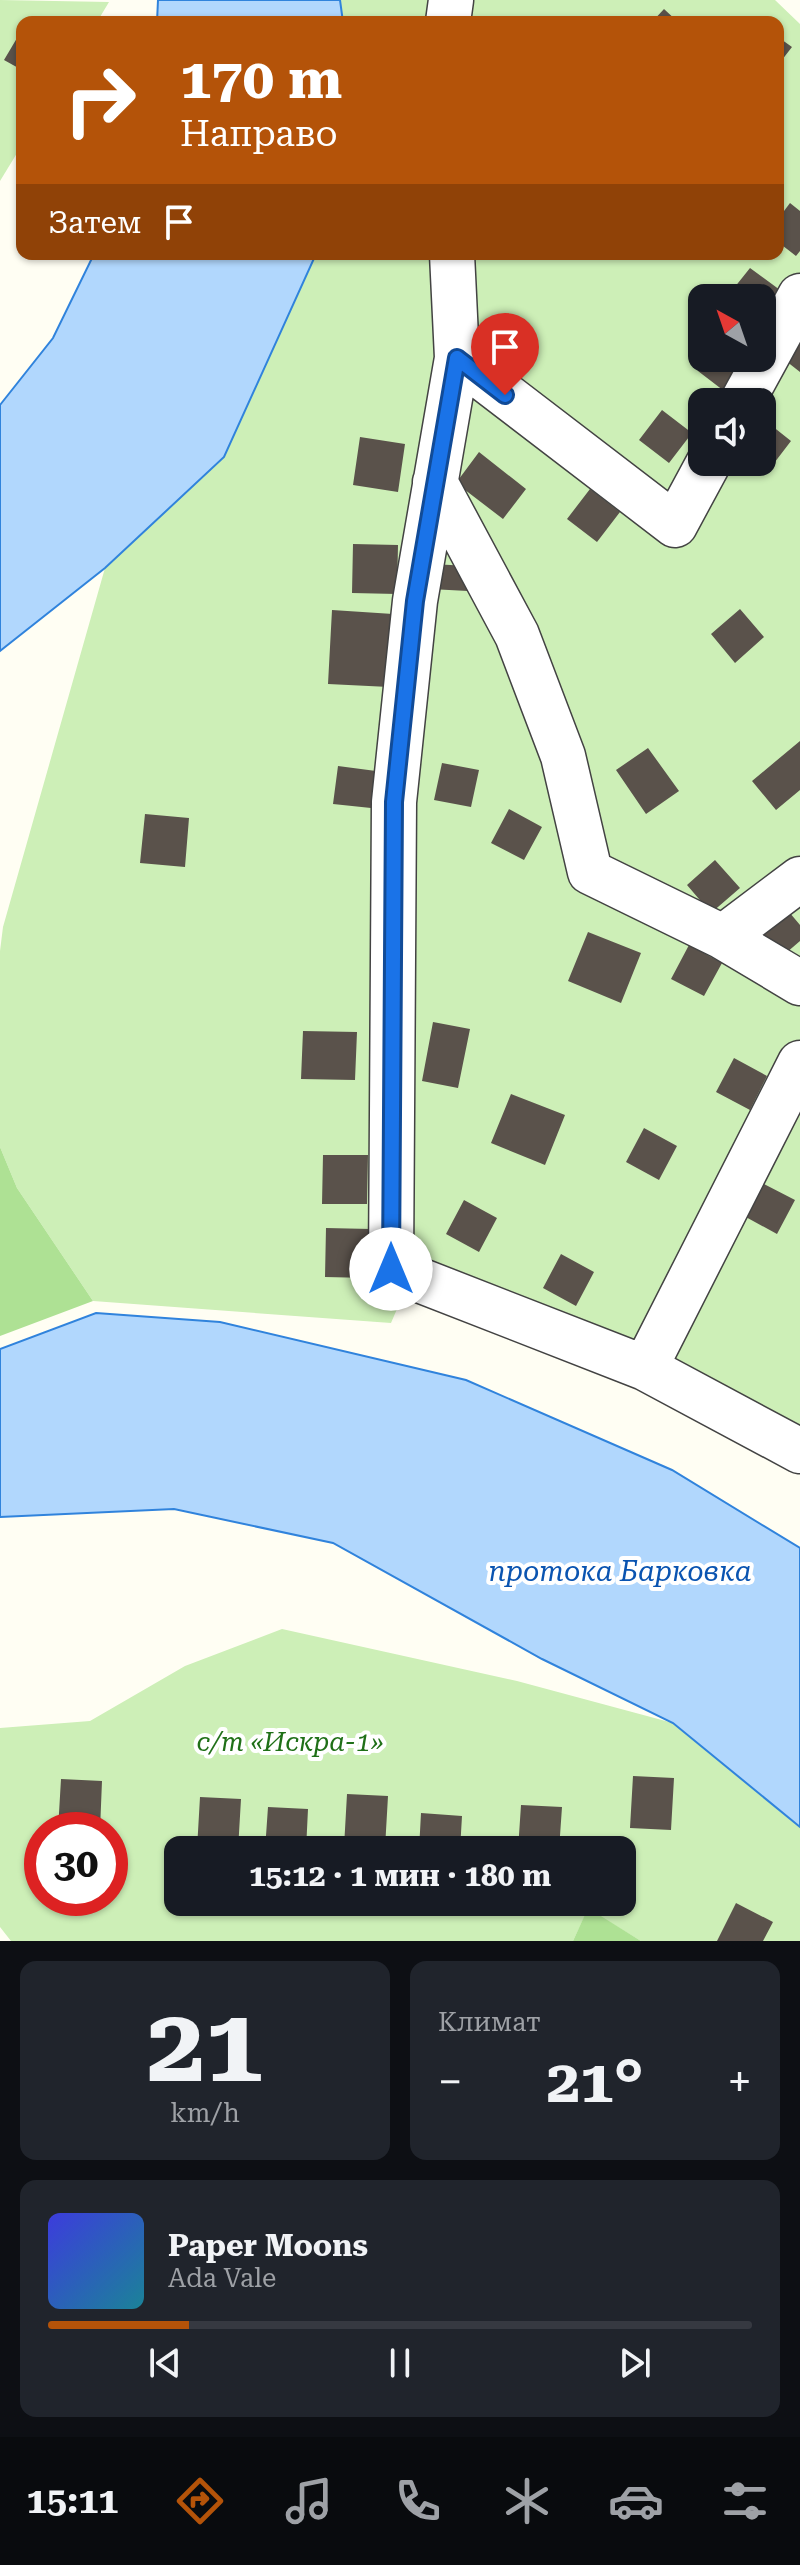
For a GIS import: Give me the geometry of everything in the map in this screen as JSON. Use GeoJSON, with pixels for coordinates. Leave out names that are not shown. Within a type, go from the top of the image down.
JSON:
{"type":"FeatureCollection","features":[{"type":"Feature","properties":{"kind":"street"},"geometry":{"type":"LineString","coordinates":[[452,260],[457,358],[415,601],[394,802],[391,1269],[645,1368],[800,1451]]}},
{"type":"Feature","properties":{"kind":"street"},"geometry":{"type":"LineString","coordinates":[[750,388],[800,296]]}},
{"type":"Feature","properties":{"kind":"street"},"geometry":{"type":"LineString","coordinates":[[457,358],[675,525],[701,476]]}},
{"type":"Feature","properties":{"kind":"street"},"geometry":{"type":"LineString","coordinates":[[435,482],[517,635],[563,756],[590,872],[723,937],[800,983]]}},
{"type":"Feature","properties":{"kind":"street"},"geometry":{"type":"LineString","coordinates":[[723,937],[800,879]]}},
{"type":"Feature","properties":{"kind":"street"},"geometry":{"type":"LineString","coordinates":[[645,1368],[800,1063]]}},
{"type":"Feature","properties":{"kind":"green space"},"geometry":{"type":"Polygon","coordinates":[[[0,0],[109,2],[101,16],[16,16],[16,155],[0,181],[0,0]]]}},
{"type":"Feature","properties":{"kind":"green space"},"geometry":{"type":"Polygon","coordinates":[[[340,0],[775,0],[800,24],[800,1438],[418,1260],[391,1323],[93,1301],[17,1188],[0,1147],[0,951],[3,927],[105,568],[224,457],[313,260],[784,260],[784,16],[342,16],[340,0]]]}},
{"type":"Feature","properties":{"kind":"green space"},"geometry":{"type":"Polygon","coordinates":[[[0,1147],[17,1188],[93,1301],[0,1336],[0,1147]]]}},
{"type":"Feature","properties":{"kind":"green space","name":"с/т «Искра-1»"},"geometry":{"type":"Polygon","coordinates":[[[282,1629],[517,1681],[673,1723],[800,1827],[800,1941],[641,1941],[600,1916],[636,1916],[636,1836],[164,1836],[164,1916],[585,1916],[573,1941],[11,1941],[0,1927],[0,1728],[90,1721],[185,1666],[282,1629]]]}},
{"type":"Feature","properties":{"kind":"green space"},"geometry":{"type":"Polygon","coordinates":[[[584,1916],[601,1916],[641,1941],[573,1941],[584,1916]]]}},
{"type":"Feature","properties":{"kind":"water"},"geometry":{"type":"Polygon","coordinates":[[[158,0],[340,0],[342,16],[157,16],[158,0]]]}},
{"type":"Feature","properties":{"kind":"water"},"geometry":{"type":"Polygon","coordinates":[[[91,260],[313,260],[224,457],[105,568],[0,651],[0,405],[53,338],[91,260]]]}},
{"type":"Feature","properties":{"kind":"water","name":"протока Барковка"},"geometry":{"type":"Polygon","coordinates":[[[96,1313],[220,1322],[466,1380],[672,1470],[800,1548],[800,1827],[673,1723],[542,1659],[333,1543],[174,1509],[0,1517],[0,1349],[96,1313]]]}},
{"type":"Feature","properties":{"kind":"building"},"geometry":{"type":"Polygon","coordinates":[[[664,9],[672,16],[658,16],[664,9]]]}},
{"type":"Feature","properties":{"kind":"building"},"geometry":{"type":"Polygon","coordinates":[[[16,40],[16,67],[4,60],[16,40]]]}},
{"type":"Feature","properties":{"kind":"building"},"geometry":{"type":"Polygon","coordinates":[[[784,41],[792,47],[784,57],[784,41]]]}},
{"type":"Feature","properties":{"kind":"building"},"geometry":{"type":"Polygon","coordinates":[[[790,203],[800,211],[800,251],[796,256],[784,247],[784,211],[790,203]]]}},
{"type":"Feature","properties":{"kind":"building"},"geometry":{"type":"Polygon","coordinates":[[[750,268],[772,284],[737,284],[750,268]]]}},
{"type":"Feature","properties":{"kind":"building"},"geometry":{"type":"Polygon","coordinates":[[[800,343],[800,372],[786,361],[800,343]]]}},
{"type":"Feature","properties":{"kind":"building"},"geometry":{"type":"Polygon","coordinates":[[[699,372],[738,372],[731,388],[720,388],[699,372]]]}},
{"type":"Feature","properties":{"kind":"building"},"geometry":{"type":"Polygon","coordinates":[[[662,410],[688,430],[688,438],[669,463],[639,440],[662,410]]]}},
{"type":"Feature","properties":{"kind":"building"},"geometry":{"type":"Polygon","coordinates":[[[776,429],[791,441],[776,461],[776,429]]]}},
{"type":"Feature","properties":{"kind":"building"},"geometry":{"type":"Polygon","coordinates":[[[360,437],[405,444],[398,492],[353,485],[360,437]]]}},
{"type":"Feature","properties":{"kind":"building"},"geometry":{"type":"Polygon","coordinates":[[[479,452],[526,489],[503,519],[456,483],[479,452]]]}},
{"type":"Feature","properties":{"kind":"building"},"geometry":{"type":"Polygon","coordinates":[[[590,489],[620,512],[597,542],[567,519],[590,489]]]}},
{"type":"Feature","properties":{"kind":"building"},"geometry":{"type":"Polygon","coordinates":[[[353,544],[398,545],[397,594],[352,593],[353,544]]]}},
{"type":"Feature","properties":{"kind":"building"},"geometry":{"type":"Polygon","coordinates":[[[432,564],[469,566],[468,591],[430,589],[432,564]]]}},
{"type":"Feature","properties":{"kind":"building"},"geometry":{"type":"Polygon","coordinates":[[[740,609],[764,637],[735,663],[711,634],[740,609]]]}},
{"type":"Feature","properties":{"kind":"building"},"geometry":{"type":"Polygon","coordinates":[[[332,610],[393,614],[389,687],[328,684],[332,610]]]}},
{"type":"Feature","properties":{"kind":"building"},"geometry":{"type":"Polygon","coordinates":[[[800,741],[800,790],[776,810],[752,781],[800,741]]]}},
{"type":"Feature","properties":{"kind":"building"},"geometry":{"type":"Polygon","coordinates":[[[648,748],[679,791],[646,814],[616,770],[648,748]]]}},
{"type":"Feature","properties":{"kind":"building"},"geometry":{"type":"Polygon","coordinates":[[[442,763],[479,770],[471,807],[434,800],[442,763]]]}},
{"type":"Feature","properties":{"kind":"building"},"geometry":{"type":"Polygon","coordinates":[[[338,766],[376,771],[371,808],[333,804],[338,766]]]}},
{"type":"Feature","properties":{"kind":"building"},"geometry":{"type":"Polygon","coordinates":[[[509,809],[542,827],[524,860],[491,843],[509,809]]]}},
{"type":"Feature","properties":{"kind":"building"},"geometry":{"type":"Polygon","coordinates":[[[145,814],[189,818],[185,867],[140,863],[145,814]]]}},
{"type":"Feature","properties":{"kind":"building"},"geometry":{"type":"Polygon","coordinates":[[[715,860],[740,888],[711,913],[687,885],[715,860]]]}},
{"type":"Feature","properties":{"kind":"building"},"geometry":{"type":"Polygon","coordinates":[[[784,906],[800,925],[800,941],[779,959],[755,931],[784,906]]]}},
{"type":"Feature","properties":{"kind":"building"},"geometry":{"type":"Polygon","coordinates":[[[588,932],[641,953],[621,1003],[568,981],[588,932]]]}},
{"type":"Feature","properties":{"kind":"building"},"geometry":{"type":"Polygon","coordinates":[[[689,945],[722,963],[704,996],[671,979],[689,945]]]}},
{"type":"Feature","properties":{"kind":"building"},"geometry":{"type":"Polygon","coordinates":[[[433,1022],[470,1029],[458,1088],[422,1081],[433,1022]]]}},
{"type":"Feature","properties":{"kind":"building"},"geometry":{"type":"Polygon","coordinates":[[[303,1031],[357,1032],[355,1080],[301,1079],[303,1031]]]}},
{"type":"Feature","properties":{"kind":"building"},"geometry":{"type":"Polygon","coordinates":[[[734,1058],[767,1076],[750,1110],[716,1092],[734,1058]]]}},
{"type":"Feature","properties":{"kind":"building"},"geometry":{"type":"Polygon","coordinates":[[[511,1094],[565,1115],[545,1165],[491,1143],[511,1094]]]}},
{"type":"Feature","properties":{"kind":"building"},"geometry":{"type":"Polygon","coordinates":[[[644,1128],[677,1146],[659,1180],[626,1162],[644,1128]]]}},
{"type":"Feature","properties":{"kind":"building"},"geometry":{"type":"Polygon","coordinates":[[[323,1155],[368,1155],[367,1204],[322,1204],[323,1155]]]}},
{"type":"Feature","properties":{"kind":"building"},"geometry":{"type":"Polygon","coordinates":[[[762,1183],[795,1200],[777,1234],[744,1216],[762,1183]]]}},
{"type":"Feature","properties":{"kind":"building"},"geometry":{"type":"Polygon","coordinates":[[[464,1200],[497,1218],[479,1252],[446,1234],[464,1200]]]}},
{"type":"Feature","properties":{"kind":"building"},"geometry":{"type":"Polygon","coordinates":[[[326,1228],[371,1229],[370,1278],[325,1277],[326,1228]]]}},
{"type":"Feature","properties":{"kind":"building"},"geometry":{"type":"Polygon","coordinates":[[[561,1254],[594,1272],[576,1306],[543,1288],[561,1254]]]}},
{"type":"Feature","properties":{"kind":"building"},"geometry":{"type":"Polygon","coordinates":[[[633,1776],[674,1778],[671,1830],[630,1828],[633,1776]]]}},
{"type":"Feature","properties":{"kind":"building"},"geometry":{"type":"Polygon","coordinates":[[[61,1779],[102,1781],[101,1812],[59,1812],[61,1779]]]}},
{"type":"Feature","properties":{"kind":"building"},"geometry":{"type":"Polygon","coordinates":[[[347,1794],[388,1796],[386,1836],[345,1836],[347,1794]]]}},
{"type":"Feature","properties":{"kind":"building"},"geometry":{"type":"Polygon","coordinates":[[[200,1797],[241,1799],[239,1836],[198,1836],[200,1797]]]}},
{"type":"Feature","properties":{"kind":"building"},"geometry":{"type":"Polygon","coordinates":[[[521,1805],[562,1807],[560,1836],[519,1836],[521,1805]]]}},
{"type":"Feature","properties":{"kind":"building"},"geometry":{"type":"Polygon","coordinates":[[[268,1807],[308,1809],[307,1836],[266,1836],[268,1807]]]}},
{"type":"Feature","properties":{"kind":"building"},"geometry":{"type":"Polygon","coordinates":[[[421,1813],[462,1816],[461,1836],[420,1836],[421,1813]]]}},
{"type":"Feature","properties":{"kind":"building"},"geometry":{"type":"Polygon","coordinates":[[[736,1903],[773,1922],[763,1941],[717,1941],[736,1903]]]}},
{"type":"Feature","properties":{"kind":"route"},"geometry":{"type":"LineString","coordinates":[[391,1269],[394,802],[415,601],[457,358],[505,395]]}}]}
